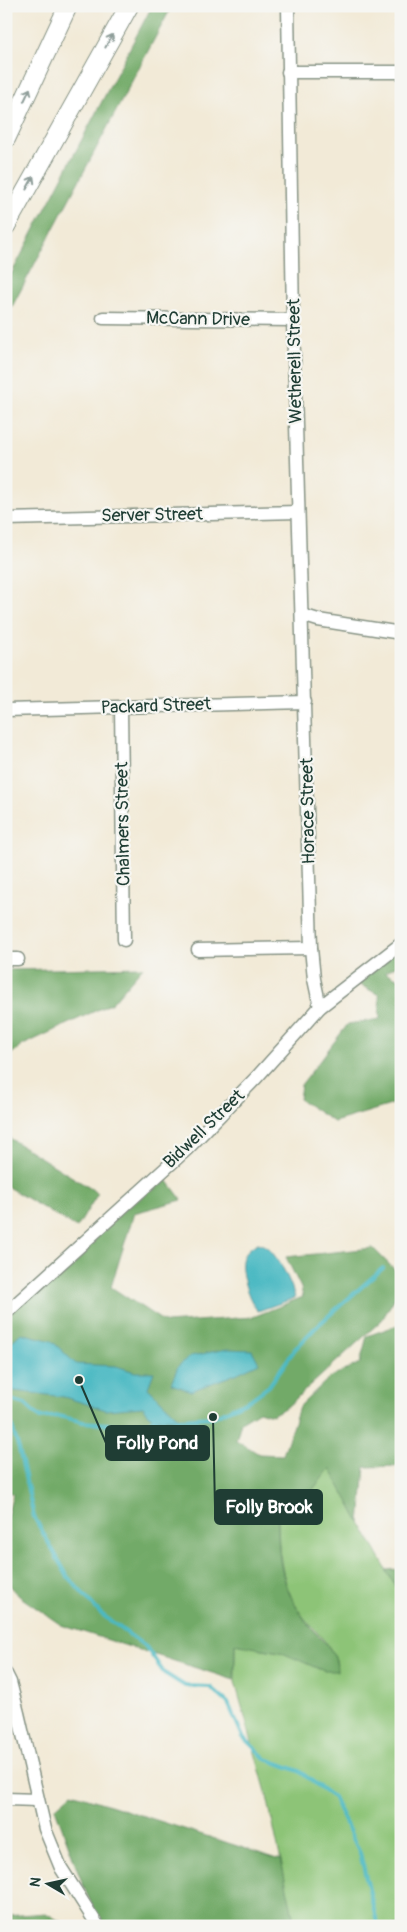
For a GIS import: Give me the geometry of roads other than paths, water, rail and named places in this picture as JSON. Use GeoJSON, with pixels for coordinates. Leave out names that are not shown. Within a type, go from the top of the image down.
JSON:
{"type":"FeatureCollection","features":[{"type":"Feature","properties":{"kind":"highway"},"geometry":{"type":"LineString","coordinates":[[6,139],[68,6]]}},
{"type":"Feature","properties":{"kind":"highway"},"geometry":{"type":"LineString","coordinates":[[6,226],[129,6]]}},
{"type":"Feature","properties":{"kind":"street","name":"Wetherell Street"},"geometry":{"type":"LineString","coordinates":[[288,6],[293,320],[302,615]]}},
{"type":"Feature","properties":{"kind":"street"},"geometry":{"type":"LineString","coordinates":[[288,72],[401,72]]}},
{"type":"Feature","properties":{"kind":"street","name":"McCann Drive"},"geometry":{"type":"LineString","coordinates":[[103,318],[293,320]]}},
{"type":"Feature","properties":{"kind":"street","name":"Server Street"},"geometry":{"type":"LineString","coordinates":[[6,519],[298,512]]}},
{"type":"Feature","properties":{"kind":"street"},"geometry":{"type":"LineString","coordinates":[[302,615],[318,620],[401,633]]}},
{"type":"Feature","properties":{"kind":"street","name":"Horace Street"},"geometry":{"type":"LineString","coordinates":[[302,615],[311,948],[314,979],[320,1007]]}},
{"type":"Feature","properties":{"kind":"street","name":"Packard Street"},"geometry":{"type":"LineString","coordinates":[[6,710],[305,702]]}},
{"type":"Feature","properties":{"kind":"street","name":"Chalmers Street"},"geometry":{"type":"LineString","coordinates":[[120,708],[124,940]]}},
{"type":"Feature","properties":{"kind":"street","name":"Bidwell Street"},"geometry":{"type":"LineString","coordinates":[[6,1313],[187,1149],[256,1078],[320,1007],[401,944]]}},
{"type":"Feature","properties":{"kind":"street"},"geometry":{"type":"LineString","coordinates":[[198,950],[311,948]]}},
{"type":"Feature","properties":{"kind":"street"},"geometry":{"type":"LineString","coordinates":[[6,1674],[10,1682],[45,1829],[61,1868],[98,1926]]}},
{"type":"Feature","properties":{"kind":"street"},"geometry":{"type":"LineString","coordinates":[[6,1799],[37,1800]]}},
{"type":"Feature","properties":{"kind":"water"},"geometry":{"type":"Polygon","coordinates":[[[258,1243],[264,1245],[276,1257],[290,1283],[295,1298],[258,1311],[251,1301],[245,1285],[242,1263],[246,1253],[258,1243]]]}},
{"type":"Feature","properties":{"kind":"water"},"geometry":{"type":"Polygon","coordinates":[[[21,1333],[52,1341],[76,1364],[116,1366],[135,1372],[154,1372],[148,1388],[180,1419],[153,1419],[143,1407],[106,1410],[64,1397],[6,1390],[6,1347],[21,1333]]]}},
{"type":"Feature","properties":{"kind":"water"},"geometry":{"type":"Polygon","coordinates":[[[227,1349],[252,1350],[259,1363],[191,1391],[171,1384],[178,1366],[191,1356],[227,1349]]]}},
{"type":"Feature","properties":{"kind":"waterway"},"geometry":{"type":"LineString","coordinates":[[6,1399],[25,1404],[40,1418],[59,1416],[83,1422],[143,1427],[153,1419],[166,1424],[180,1419],[213,1417],[250,1400],[269,1386],[295,1349],[316,1327],[383,1268]]}},
{"type":"Feature","properties":{"kind":"waterway"},"geometry":{"type":"LineString","coordinates":[[6,1408],[19,1449],[34,1517],[68,1577],[100,1613],[146,1647],[164,1673],[185,1686],[210,1687],[228,1703],[243,1737],[266,1759],[299,1771],[333,1797],[360,1853],[377,1922],[380,1926]]}},
{"type":"Feature","properties":{"kind":"place","name":"Folly Pond"},"geometry":{"type":"Point","coordinates":[79,1380]}},
{"type":"Feature","properties":{"kind":"place","name":"Folly Brook"},"geometry":{"type":"Point","coordinates":[213,1417]}}]}
